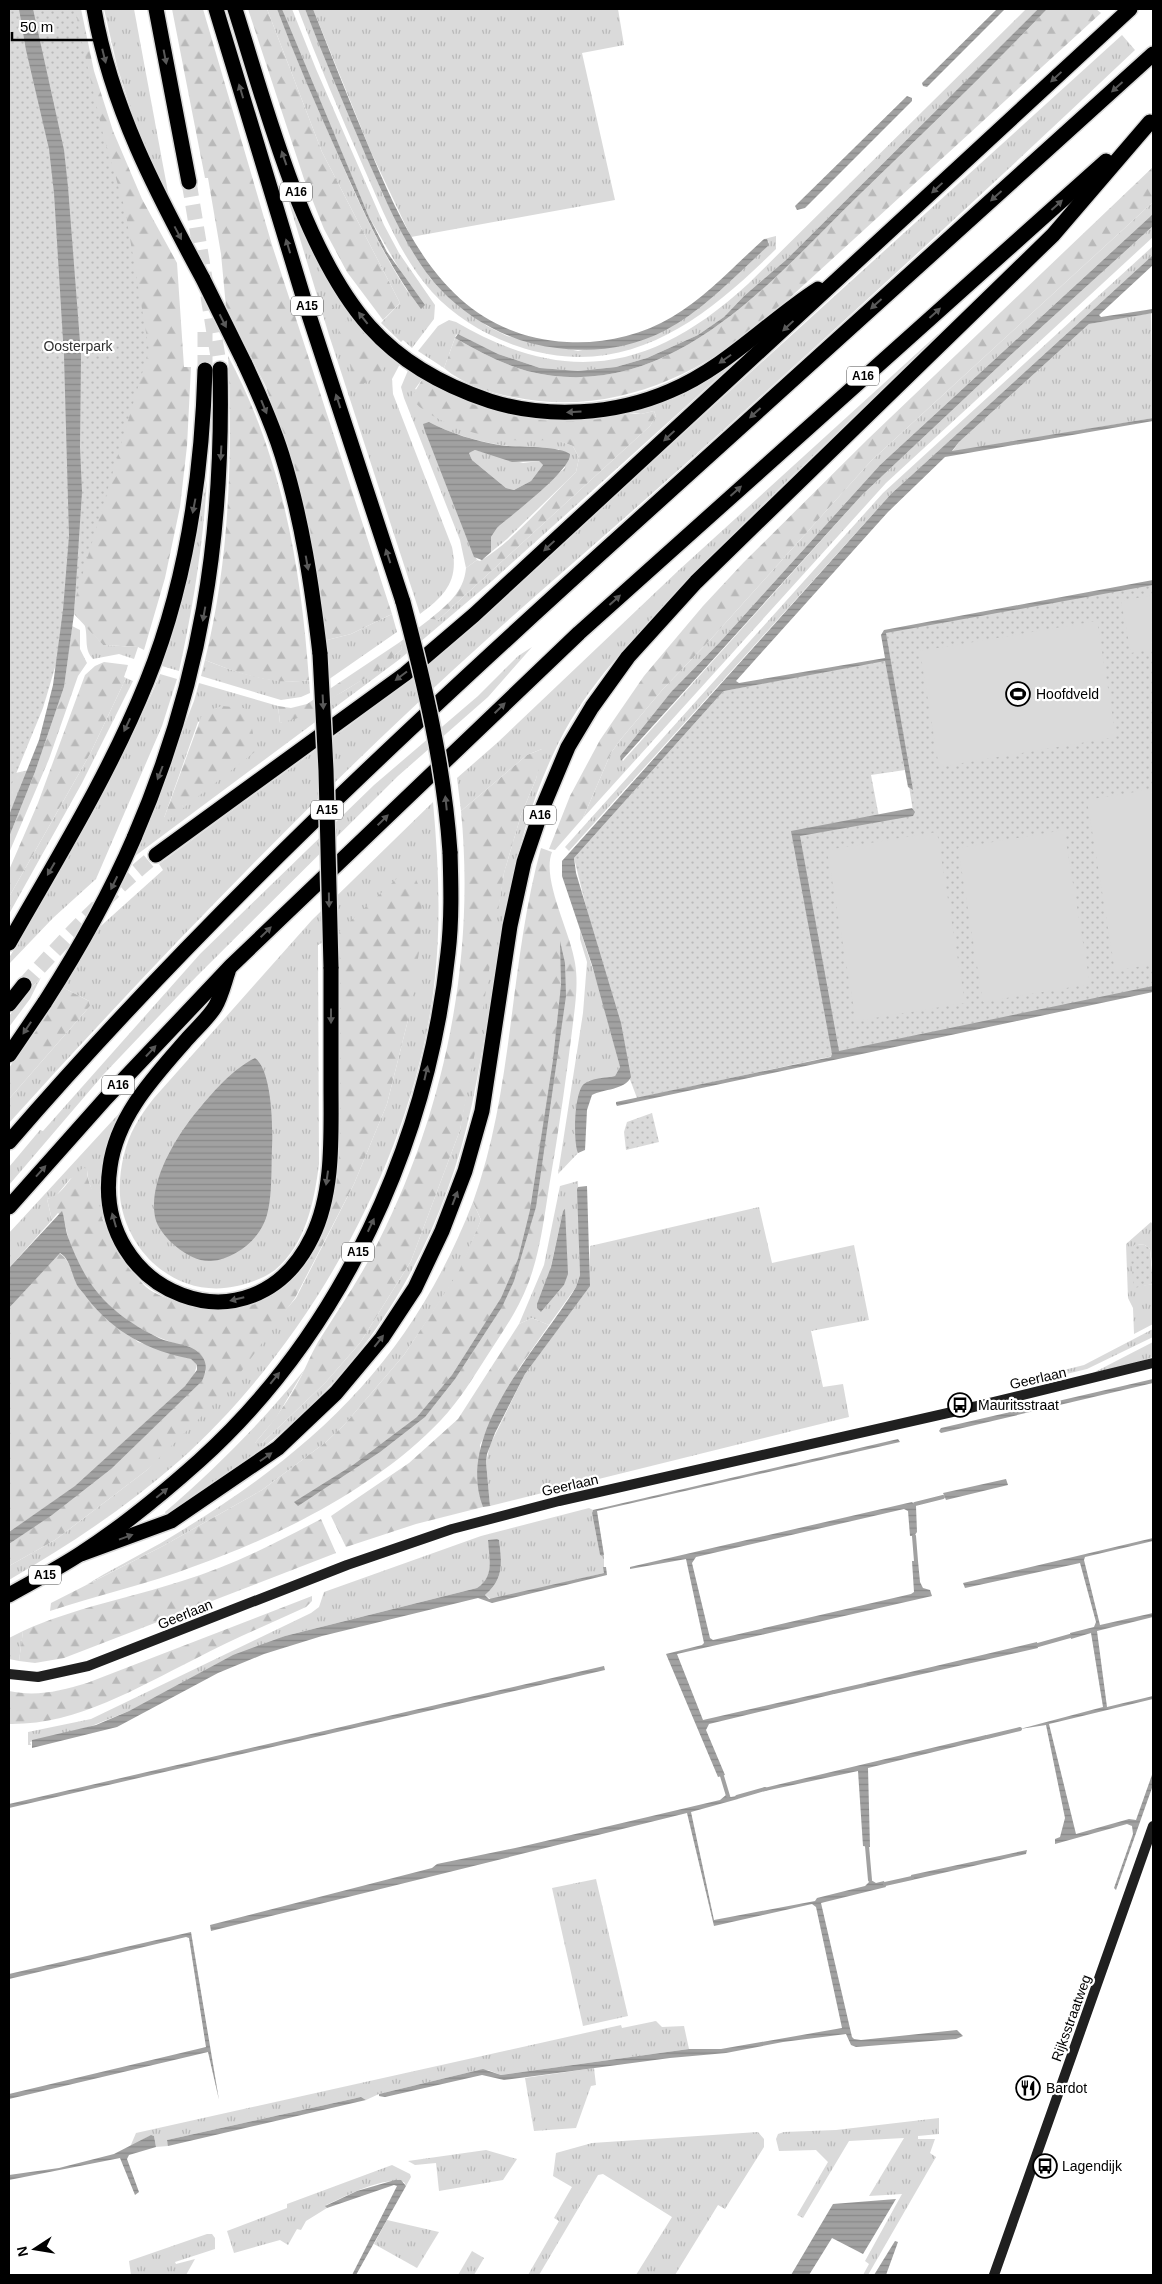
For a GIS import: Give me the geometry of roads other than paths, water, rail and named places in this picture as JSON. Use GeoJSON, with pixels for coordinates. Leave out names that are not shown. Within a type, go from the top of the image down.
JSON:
{"type":"FeatureCollection","features":[{"type":"Feature","properties":{"kind":"highway","name":"A15"},"geometry":{"type":"LineString","coordinates":[[94,9],[109,78],[125,123],[155,190],[244,362],[281,454],[301,528],[314,600],[320,654],[326,770],[330,967],[331,1141],[325,1193],[318,1224],[299,1259],[277,1282],[258,1293],[234,1300],[203,1302],[180,1296],[164,1288],[146,1274],[129,1255],[118,1233],[111,1209],[109,1168],[121,1128],[129,1114],[147,1086],[212,1011],[231,966]]}},
{"type":"Feature","properties":{"kind":"highway"},"geometry":{"type":"LineString","coordinates":[[156,9],[189,182]]}},
{"type":"Feature","properties":{"kind":"highway","name":"A15"},"geometry":{"type":"LineString","coordinates":[[9,1595],[81,1554],[174,1483],[201,1459],[250,1408],[302,1343],[355,1259],[396,1173],[426,1076],[441,1010],[449,951],[450,852],[446,801],[440,756],[426,687],[403,602],[304,296],[216,9]]}},
{"type":"Feature","properties":{"kind":"highway","name":"A16"},"geometry":{"type":"LineString","coordinates":[[235,9],[293,184],[328,265],[349,300],[370,327],[398,353],[463,392],[526,409],[556,412],[598,410],[670,391],[704,374],[754,339],[800,300],[849,269]]}},
{"type":"Feature","properties":{"kind":"highway","name":"A16"},"geometry":{"type":"LineString","coordinates":[[156,855],[404,674],[474,615],[1130,9]]}},
{"type":"Feature","properties":{"kind":"highway"},"geometry":{"type":"LineString","coordinates":[[9,1142],[50,1094],[214,918],[489,655],[1153,54]]}},
{"type":"Feature","properties":{"kind":"highway","name":"A16"},"geometry":{"type":"LineString","coordinates":[[9,1207],[106,1098],[231,966],[579,633],[1151,120]]}},
{"type":"Feature","properties":{"kind":"highway","name":"A16"},"geometry":{"type":"LineString","coordinates":[[81,1554],[171,1521],[278,1448],[336,1393],[382,1338],[415,1288],[442,1230],[466,1171],[482,1111],[510,926],[524,862],[568,747],[592,707],[628,657],[696,582],[1053,235],[1151,120]]}},
{"type":"Feature","properties":{"kind":"highway"},"geometry":{"type":"LineString","coordinates":[[9,942],[103,776],[147,681],[184,556],[196,495],[212,370],[222,439],[218,504],[208,592],[186,693],[166,758],[134,838],[101,910],[74,957],[9,1055]]}},
{"type":"Feature","properties":{"kind":"highway"},"geometry":{"type":"LineString","coordinates":[[9,1004],[24,985]]}},
{"type":"Feature","properties":{"kind":"street","name":"Geerlaan"},"geometry":{"type":"LineString","coordinates":[[9,1674],[38,1677],[88,1666],[358,1561],[489,1519],[1153,1363]]}},
{"type":"Feature","properties":{"kind":"street","name":"Rijksstraatweg"},"geometry":{"type":"LineString","coordinates":[[994,2275],[1153,1826]]}},
{"type":"Feature","properties":{"kind":"waterway"},"geometry":{"type":"LineString","coordinates":[[915,1504],[943,1497]]}},
{"type":"Feature","properties":{"kind":"waterway"},"geometry":{"type":"LineString","coordinates":[[914,1536],[916,1561]]}},
{"type":"Feature","properties":{"kind":"waterway"},"geometry":{"type":"LineString","coordinates":[[1038,1645],[1070,1636]]}},
{"type":"Feature","properties":{"kind":"waterway"},"geometry":{"type":"LineString","coordinates":[[834,1692],[865,1685]]}},
{"type":"Feature","properties":{"kind":"waterway"},"geometry":{"type":"LineString","coordinates":[[987,1737],[1020,1729]]}},
{"type":"Feature","properties":{"kind":"waterway"},"geometry":{"type":"LineString","coordinates":[[722,1776],[728,1796]]}},
{"type":"Feature","properties":{"kind":"waterway"},"geometry":{"type":"LineString","coordinates":[[737,1797],[765,1789]]}},
{"type":"Feature","properties":{"kind":"waterway"},"geometry":{"type":"LineString","coordinates":[[867,1846],[870,1880]]}},
{"type":"Feature","properties":{"kind":"waterway"},"geometry":{"type":"LineString","coordinates":[[885,1884],[912,1878]]}},
{"type":"Feature","properties":{"kind":"tunnel"},"geometry":{"type":"LineString","coordinates":[[189,182],[220,369]]}},
{"type":"Feature","properties":{"kind":"tunnel"},"geometry":{"type":"LineString","coordinates":[[205,324],[205,370]]}},
{"type":"Feature","properties":{"kind":"tunnel"},"geometry":{"type":"LineString","coordinates":[[24,985],[87,917],[156,855]]}},
{"type":"Feature","properties":{"kind":"place","name":"Hoofdveld"},"geometry":{"type":"Point","coordinates":[1018,694]}},
{"type":"Feature","properties":{"kind":"place","name":"Mauritsstraat"},"geometry":{"type":"Point","coordinates":[960,1405]}},
{"type":"Feature","properties":{"kind":"place","name":"Bardot"},"geometry":{"type":"Point","coordinates":[1028,2088]}},
{"type":"Feature","properties":{"kind":"place","name":"Lagendijk"},"geometry":{"type":"Point","coordinates":[1045,2166]}},
{"type":"Feature","properties":{"kind":"park label","name":"Oosterpark"},"geometry":{"type":"Point","coordinates":[78,346]}}]}
